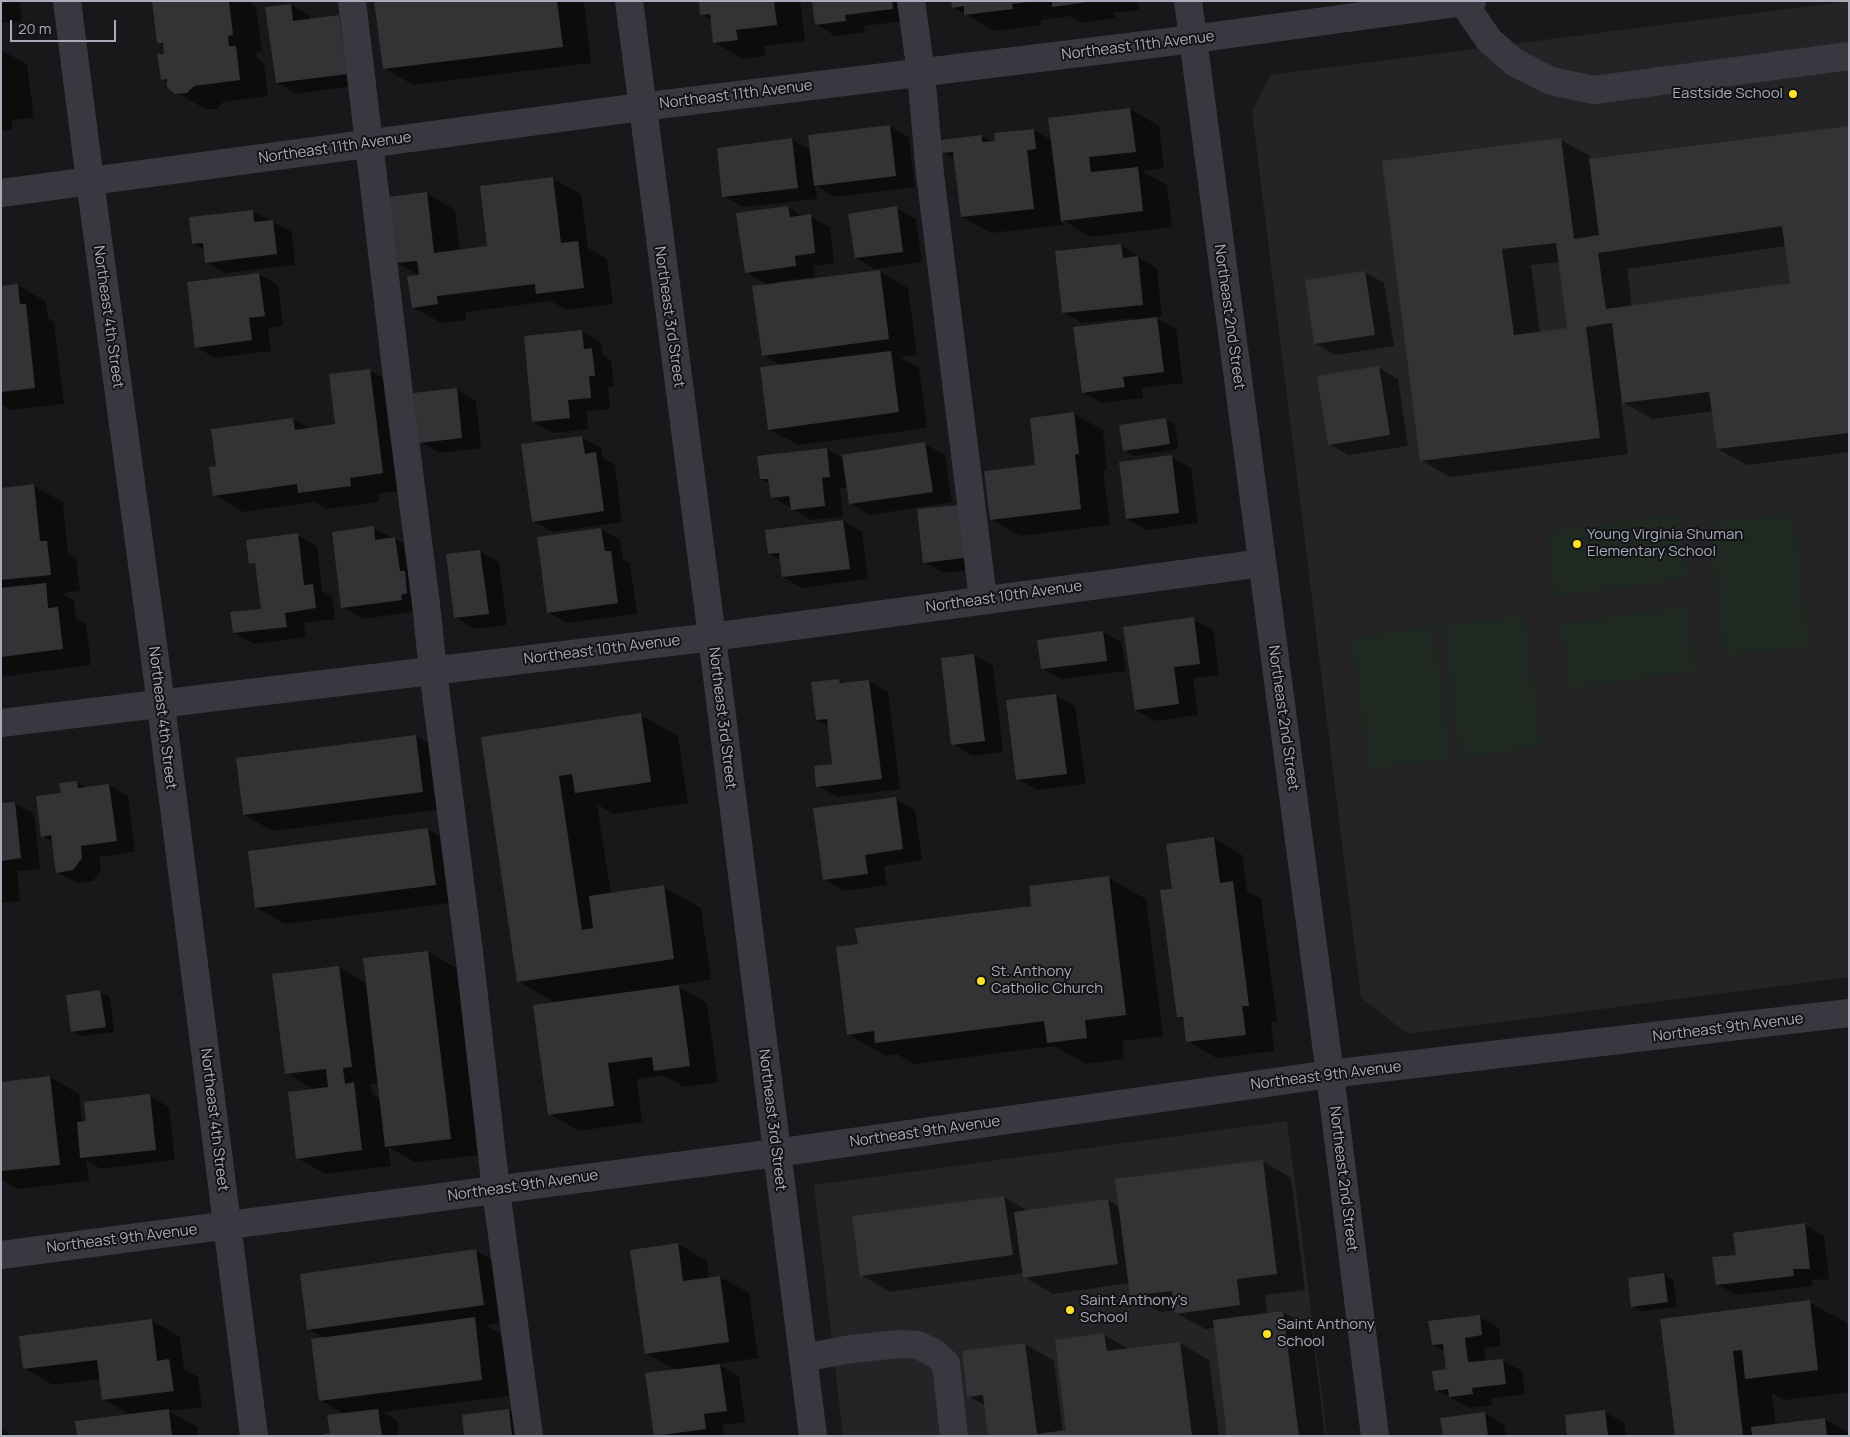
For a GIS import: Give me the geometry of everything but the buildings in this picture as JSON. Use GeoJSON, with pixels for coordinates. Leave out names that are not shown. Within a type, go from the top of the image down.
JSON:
{"type":"FeatureCollection","features":[{"type":"Feature","properties":{"kind":"street","name":"Northeast 4th Street"},"geometry":{"type":"LineString","coordinates":[[67,1],[161,704],[254,1436]]}},
{"type":"Feature","properties":{"kind":"street"},"geometry":{"type":"LineString","coordinates":[[352,1],[426,604],[432,671],[469,952],[496,1190],[529,1436]]}},
{"type":"Feature","properties":{"kind":"street","name":"Northeast 3rd Street"},"geometry":{"type":"LineString","coordinates":[[629,1],[813,1436]]}},
{"type":"Feature","properties":{"kind":"street"},"geometry":{"type":"LineString","coordinates":[[911,1],[983,600]]}},
{"type":"Feature","properties":{"kind":"street","name":"Northeast 2nd Street"},"geometry":{"type":"LineString","coordinates":[[1188,1],[1330,1074],[1375,1436]]}},
{"type":"Feature","properties":{"kind":"street","name":"Northeast 11th Avenue"},"geometry":{"type":"LineString","coordinates":[[1,193],[642,107],[1193,39],[1465,2]]}},
{"type":"Feature","properties":{"kind":"street"},"geometry":{"type":"LineString","coordinates":[[1465,2],[1489,40],[1514,62],[1552,81],[1594,90],[1849,56]]}},
{"type":"Feature","properties":{"kind":"street","name":"Northeast 10th Avenue"},"geometry":{"type":"LineString","coordinates":[[1,723],[712,637],[1262,563]]}},
{"type":"Feature","properties":{"kind":"street","name":"Northeast 9th Avenue"},"geometry":{"type":"LineString","coordinates":[[1,1255],[776,1153],[1330,1074],[1849,1013]]}},
{"type":"Feature","properties":{"kind":"street"},"geometry":{"type":"LineString","coordinates":[[803,1358],[899,1344],[918,1346],[936,1354],[946,1364],[954,1436]]}},
{"type":"Feature","properties":{"kind":"shaded area","name":"Young Virginia Shuman Elementary School"},"geometry":{"type":"Polygon","coordinates":[[[1849,1],[1849,977],[1408,1034],[1361,998],[1252,111],[1270,75],[1849,1]]]}},
{"type":"Feature","properties":{"kind":"shaded area"},"geometry":{"type":"Polygon","coordinates":[[[1794,513],[1809,646],[1724,656],[1709,523],[1794,513]]]}},
{"type":"Feature","properties":{"kind":"shaded area"},"geometry":{"type":"Polygon","coordinates":[[[1679,514],[1688,579],[1555,597],[1546,532],[1679,514]]]}},
{"type":"Feature","properties":{"kind":"shaded area"},"geometry":{"type":"Polygon","coordinates":[[[1686,606],[1696,671],[1569,689],[1560,624],[1686,606]]]}},
{"type":"Feature","properties":{"kind":"shaded area"},"geometry":{"type":"Polygon","coordinates":[[[1524,615],[1542,746],[1461,758],[1443,626],[1524,615]]]}},
{"type":"Feature","properties":{"kind":"shaded area"},"geometry":{"type":"Polygon","coordinates":[[[1433,627],[1451,758],[1370,770],[1351,638],[1433,627]]]}},
{"type":"Feature","properties":{"kind":"shaded area","name":"Saint Anthony's School"},"geometry":{"type":"Polygon","coordinates":[[[1287,1121],[1327,1436],[843,1436],[814,1185],[1287,1121]]]}},
{"type":"Feature","properties":{"kind":"place","name":"Eastside School"},"geometry":{"type":"Point","coordinates":[1793,94]}},
{"type":"Feature","properties":{"kind":"place","name":"Young Virginia Shuman Elementary School"},"geometry":{"type":"Point","coordinates":[1577,544]}},
{"type":"Feature","properties":{"kind":"place","name":"St. Anthony Catholic Church"},"geometry":{"type":"Point","coordinates":[981,981]}},
{"type":"Feature","properties":{"kind":"place","name":"Saint Anthony's School"},"geometry":{"type":"Point","coordinates":[1070,1310]}},
{"type":"Feature","properties":{"kind":"place","name":"Saint Anthony School"},"geometry":{"type":"Point","coordinates":[1267,1334]}}]}
